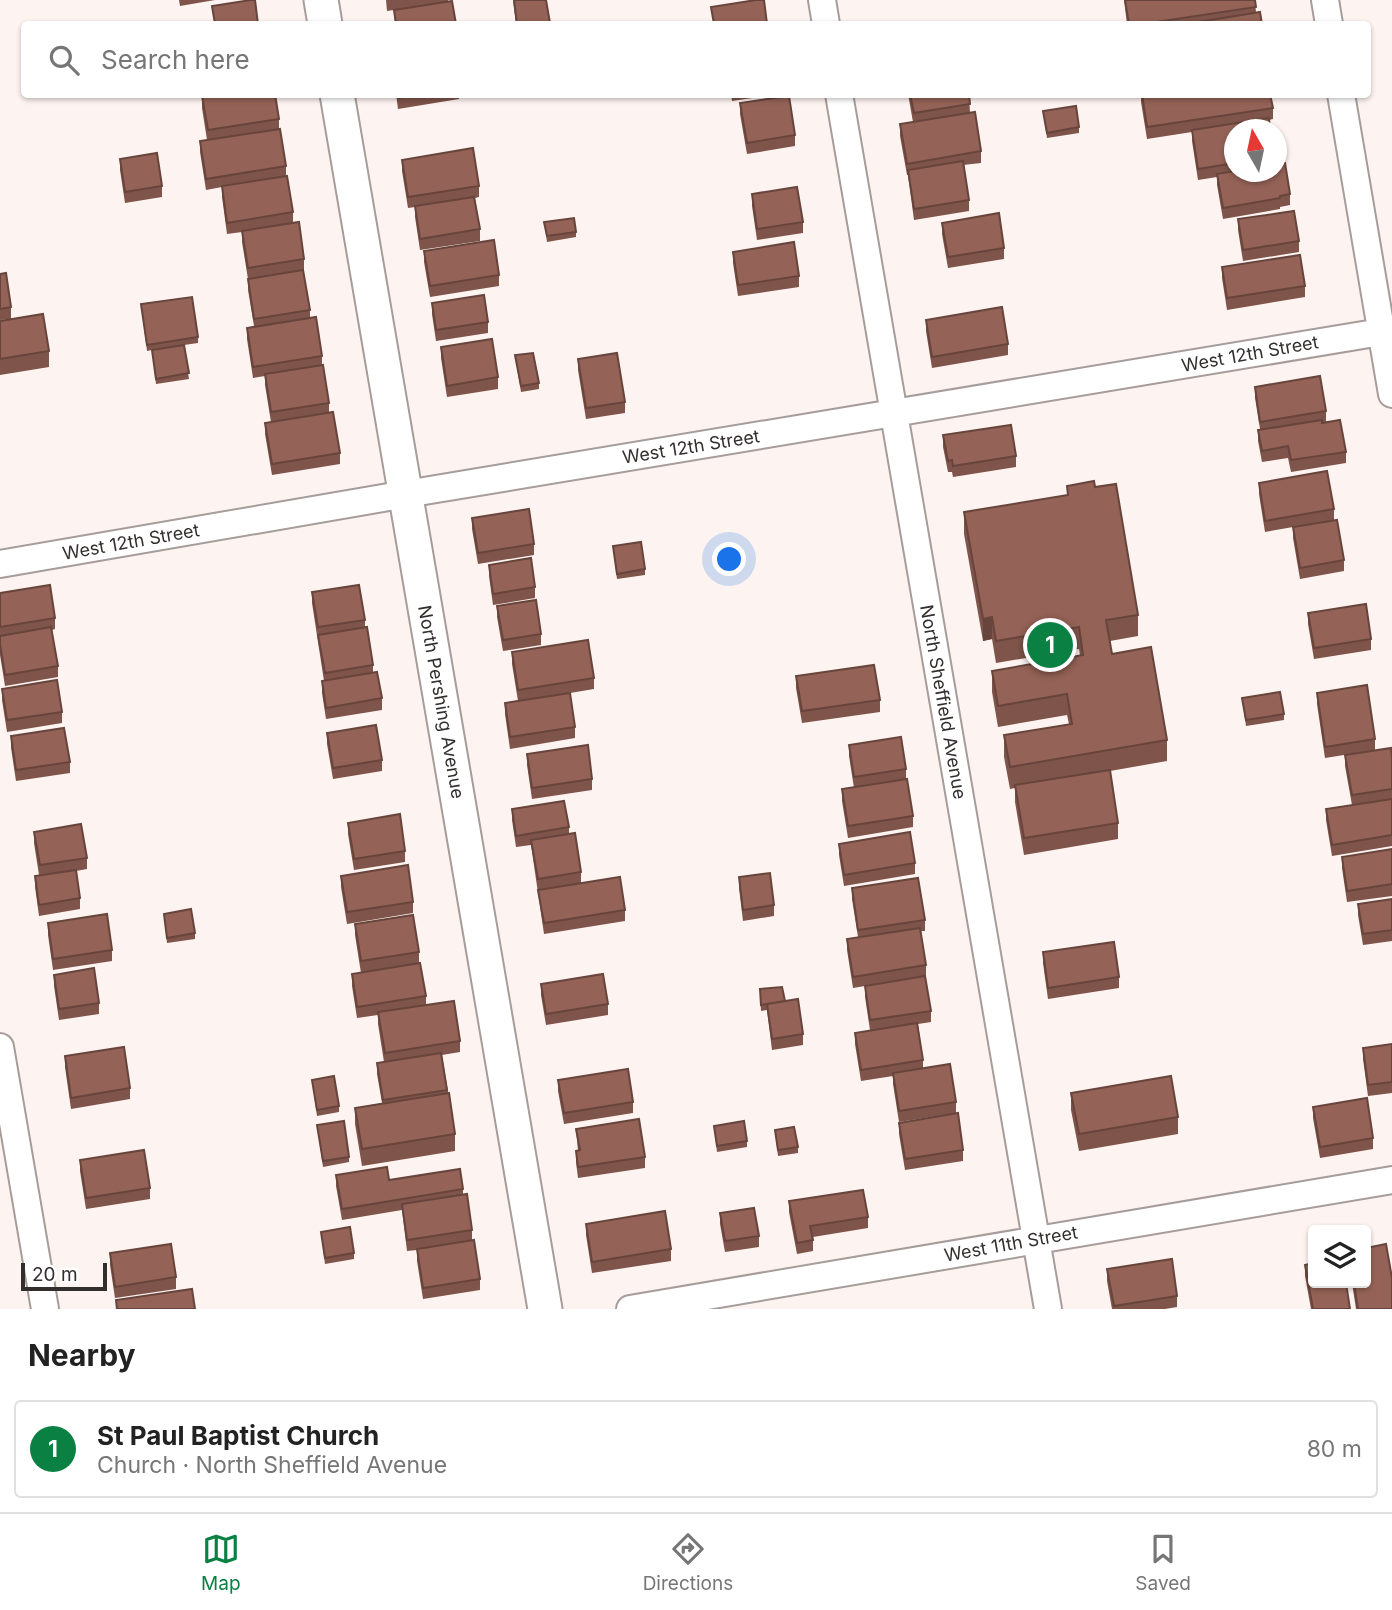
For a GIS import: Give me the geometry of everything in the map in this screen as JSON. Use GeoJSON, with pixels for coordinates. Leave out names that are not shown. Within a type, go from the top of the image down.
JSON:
{"type":"FeatureCollection","features":[{"type":"Feature","properties":{"kind":"street"},"geometry":{"type":"LineString","coordinates":[[321,0],[324,21]]}},
{"type":"Feature","properties":{"kind":"street"},"geometry":{"type":"LineString","coordinates":[[822,0],[826,21]]}},
{"type":"Feature","properties":{"kind":"street"},"geometry":{"type":"LineString","coordinates":[[1325,0],[1328,21]]}},
{"type":"Feature","properties":{"kind":"street","name":"North Pershing Avenue"},"geometry":{"type":"LineString","coordinates":[[338,98],[545,1309]]}},
{"type":"Feature","properties":{"kind":"street","name":"North Sheffield Avenue"},"geometry":{"type":"LineString","coordinates":[[839,98],[1048,1309]]}},
{"type":"Feature","properties":{"kind":"street"},"geometry":{"type":"LineString","coordinates":[[1342,98],[1392,394]]}},
{"type":"Feature","properties":{"kind":"street","name":"West 12th Street"},"geometry":{"type":"LineString","coordinates":[[0,564],[1381,332]]}},
{"type":"Feature","properties":{"kind":"street"},"geometry":{"type":"LineString","coordinates":[[0,1048],[45,1309]]}},
{"type":"Feature","properties":{"kind":"street","name":"West 11th Street"},"geometry":{"type":"LineString","coordinates":[[631,1309],[1392,1180]]}},
{"type":"Feature","properties":{"kind":"building"},"geometry":{"type":"Polygon","coordinates":[[[255,0],[258,21],[214,21],[212,6],[255,0]]]}},
{"type":"Feature","properties":{"kind":"building"},"geometry":{"type":"Polygon","coordinates":[[[514,0],[546,0],[550,21],[517,21],[514,0]]]}},
{"type":"Feature","properties":{"kind":"building"},"geometry":{"type":"Polygon","coordinates":[[[764,0],[767,21],[713,21],[711,7],[764,0]]]}},
{"type":"Feature","properties":{"kind":"building"},"geometry":{"type":"Polygon","coordinates":[[[1125,0],[1255,0],[1256,7],[1163,21],[1128,21],[1125,0]]]}},
{"type":"Feature","properties":{"kind":"building"},"geometry":{"type":"Polygon","coordinates":[[[452,1],[455,21],[396,21],[394,10],[452,1]]]}},
{"type":"Feature","properties":{"kind":"building"},"geometry":{"type":"Polygon","coordinates":[[[1260,12],[1262,21],[1204,21],[1260,12]]]}},
{"type":"Feature","properties":{"kind":"building"},"geometry":{"type":"Polygon","coordinates":[[[202,98],[276,98],[279,119],[208,130],[202,98]]]}},
{"type":"Feature","properties":{"kind":"building"},"geometry":{"type":"Polygon","coordinates":[[[789,98],[795,135],[747,143],[740,103],[789,98]]]}},
{"type":"Feature","properties":{"kind":"building"},"geometry":{"type":"Polygon","coordinates":[[[911,98],[969,98],[970,104],[914,113],[911,98]]]}},
{"type":"Feature","properties":{"kind":"building"},"geometry":{"type":"Polygon","coordinates":[[[1143,98],[1271,98],[1273,108],[1147,127],[1143,98]]]}},
{"type":"Feature","properties":{"kind":"building"},"geometry":{"type":"Polygon","coordinates":[[[1076,106],[1079,127],[1047,133],[1043,111],[1076,106]]]}},
{"type":"Feature","properties":{"kind":"building"},"geometry":{"type":"Polygon","coordinates":[[[975,112],[981,151],[907,164],[900,124],[975,112]]]}},
{"type":"Feature","properties":{"kind":"building"},"geometry":{"type":"Polygon","coordinates":[[[1224,125],[1224,165],[1198,169],[1192,130],[1224,125]]]}},
{"type":"Feature","properties":{"kind":"building"},"geometry":{"type":"Polygon","coordinates":[[[280,129],[286,166],[206,179],[200,141],[280,129]]]}},
{"type":"Feature","properties":{"kind":"building"},"geometry":{"type":"Polygon","coordinates":[[[473,148],[479,186],[408,197],[402,160],[473,148]]]}},
{"type":"Feature","properties":{"kind":"building"},"geometry":{"type":"Polygon","coordinates":[[[157,153],[162,186],[125,192],[120,159],[157,153]]]}},
{"type":"Feature","properties":{"kind":"building"},"geometry":{"type":"Polygon","coordinates":[[[963,161],[969,200],[914,209],[908,170],[963,161]]]}},
{"type":"Feature","properties":{"kind":"building"},"geometry":{"type":"Polygon","coordinates":[[[1224,173],[1224,182],[1287,182],[1287,175],[1290,194],[1223,208],[1217,174],[1224,173]]]}},
{"type":"Feature","properties":{"kind":"building"},"geometry":{"type":"Polygon","coordinates":[[[287,176],[293,212],[227,223],[222,186],[287,176]]]}},
{"type":"Feature","properties":{"kind":"building"},"geometry":{"type":"Polygon","coordinates":[[[797,187],[803,222],[757,229],[752,194],[797,187]]]}},
{"type":"Feature","properties":{"kind":"building"},"geometry":{"type":"Polygon","coordinates":[[[474,197],[480,229],[420,239],[415,206],[474,197]]]}},
{"type":"Feature","properties":{"kind":"building"},"geometry":{"type":"Polygon","coordinates":[[[1294,211],[1299,241],[1243,250],[1238,219],[1294,211]]]}},
{"type":"Feature","properties":{"kind":"building"},"geometry":{"type":"Polygon","coordinates":[[[999,213],[1004,248],[948,257],[942,223],[999,213]]]}},
{"type":"Feature","properties":{"kind":"building"},"geometry":{"type":"Polygon","coordinates":[[[574,218],[576,232],[547,236],[544,222],[574,218]]]}},
{"type":"Feature","properties":{"kind":"building"},"geometry":{"type":"Polygon","coordinates":[[[299,222],[304,259],[248,268],[242,231],[299,222]]]}},
{"type":"Feature","properties":{"kind":"building"},"geometry":{"type":"Polygon","coordinates":[[[494,240],[499,275],[430,286],[424,251],[494,240]]]}},
{"type":"Feature","properties":{"kind":"building"},"geometry":{"type":"Polygon","coordinates":[[[794,242],[799,276],[738,285],[733,252],[794,242]]]}},
{"type":"Feature","properties":{"kind":"building"},"geometry":{"type":"Polygon","coordinates":[[[1300,255],[1305,286],[1227,298],[1222,267],[1300,255]]]}},
{"type":"Feature","properties":{"kind":"building"},"geometry":{"type":"Polygon","coordinates":[[[303,270],[310,310],[254,319],[248,279],[303,270]]]}},
{"type":"Feature","properties":{"kind":"building"},"geometry":{"type":"Polygon","coordinates":[[[6,273],[11,307],[0,309],[0,274],[6,273]]]}},
{"type":"Feature","properties":{"kind":"building"},"geometry":{"type":"Polygon","coordinates":[[[484,295],[488,322],[436,330],[432,303],[484,295]]]}},
{"type":"Feature","properties":{"kind":"building"},"geometry":{"type":"Polygon","coordinates":[[[192,297],[198,337],[147,345],[141,304],[192,297]]]}},
{"type":"Feature","properties":{"kind":"building"},"geometry":{"type":"Polygon","coordinates":[[[1002,307],[1008,344],[932,357],[926,320],[1002,307]]]}},
{"type":"Feature","properties":{"kind":"building"},"geometry":{"type":"Polygon","coordinates":[[[43,314],[49,351],[0,359],[0,321],[43,314]]]}},
{"type":"Feature","properties":{"kind":"building"},"geometry":{"type":"Polygon","coordinates":[[[316,317],[322,356],[253,367],[247,328],[316,317]]]}},
{"type":"Feature","properties":{"kind":"building"},"geometry":{"type":"Polygon","coordinates":[[[492,339],[498,377],[447,386],[441,347],[492,339]]]}},
{"type":"Feature","properties":{"kind":"building"},"geometry":{"type":"Polygon","coordinates":[[[184,345],[189,373],[156,379],[152,350],[184,345]]]}},
{"type":"Feature","properties":{"kind":"building"},"geometry":{"type":"Polygon","coordinates":[[[533,353],[539,383],[521,386],[515,355],[533,353]]]}},
{"type":"Feature","properties":{"kind":"building"},"geometry":{"type":"Polygon","coordinates":[[[617,353],[625,402],[586,408],[578,359],[617,353]]]}},
{"type":"Feature","properties":{"kind":"building"},"geometry":{"type":"Polygon","coordinates":[[[323,365],[329,403],[271,412],[265,374],[323,365]]]}},
{"type":"Feature","properties":{"kind":"building"},"geometry":{"type":"Polygon","coordinates":[[[1320,376],[1326,411],[1260,422],[1255,387],[1320,376]]]}},
{"type":"Feature","properties":{"kind":"building"},"geometry":{"type":"Polygon","coordinates":[[[333,412],[340,453],[272,464],[265,423],[333,412]]]}},
{"type":"Feature","properties":{"kind":"building"},"geometry":{"type":"Polygon","coordinates":[[[1322,420],[1322,423],[1340,420],[1346,452],[1291,460],[1288,446],[1262,451],[1258,430],[1322,420]]]}},
{"type":"Feature","properties":{"kind":"building"},"geometry":{"type":"Polygon","coordinates":[[[1011,425],[1016,456],[953,466],[952,460],[948,461],[943,435],[1011,425]]]}},
{"type":"Feature","properties":{"kind":"building"},"geometry":{"type":"Polygon","coordinates":[[[1327,471],[1334,509],[1265,521],[1259,483],[1327,471]]]}},
{"type":"Feature","properties":{"kind":"building"},"geometry":{"type":"Polygon","coordinates":[[[1094,481],[1095,487],[1116,484],[1138,615],[1106,620],[1112,654],[1151,647],[1167,740],[1010,767],[1004,735],[1072,724],[1067,694],[998,706],[992,671],[1083,655],[1079,627],[996,641],[992,617],[983,619],[964,512],[1068,495],[1067,486],[1094,481]]]}},
{"type":"Feature","properties":{"kind":"building"},"geometry":{"type":"Polygon","coordinates":[[[529,509],[534,544],[478,553],[472,518],[529,509]]]}},
{"type":"Feature","properties":{"kind":"building"},"geometry":{"type":"Polygon","coordinates":[[[1337,520],[1344,560],[1300,568],[1293,527],[1337,520]]]}},
{"type":"Feature","properties":{"kind":"building"},"geometry":{"type":"Polygon","coordinates":[[[641,542],[645,569],[617,574],[613,546],[641,542]]]}},
{"type":"Feature","properties":{"kind":"building"},"geometry":{"type":"Polygon","coordinates":[[[531,558],[535,587],[493,594],[489,565],[531,558]]]}},
{"type":"Feature","properties":{"kind":"building"},"geometry":{"type":"Polygon","coordinates":[[[50,585],[55,618],[0,627],[0,593],[50,585]]]}},
{"type":"Feature","properties":{"kind":"building"},"geometry":{"type":"Polygon","coordinates":[[[359,585],[365,620],[318,627],[312,592],[359,585]]]}},
{"type":"Feature","properties":{"kind":"building"},"geometry":{"type":"Polygon","coordinates":[[[536,600],[541,634],[503,640],[497,606],[536,600]]]}},
{"type":"Feature","properties":{"kind":"building"},"geometry":{"type":"Polygon","coordinates":[[[1366,604],[1371,639],[1314,648],[1308,613],[1366,604]]]}},
{"type":"Feature","properties":{"kind":"building"},"geometry":{"type":"Polygon","coordinates":[[[51,627],[58,666],[5,675],[0,636],[51,627]]]}},
{"type":"Feature","properties":{"kind":"building"},"geometry":{"type":"Polygon","coordinates":[[[367,627],[373,665],[325,673],[318,635],[367,627]]]}},
{"type":"Feature","properties":{"kind":"building"},"geometry":{"type":"Polygon","coordinates":[[[588,640],[594,678],[518,690],[512,652],[588,640]]]}},
{"type":"Feature","properties":{"kind":"building"},"geometry":{"type":"Polygon","coordinates":[[[874,665],[880,700],[802,711],[796,676],[874,665]]]}},
{"type":"Feature","properties":{"kind":"building"},"geometry":{"type":"Polygon","coordinates":[[[377,672],[382,698],[326,708],[322,681],[377,672]]]}},
{"type":"Feature","properties":{"kind":"building"},"geometry":{"type":"Polygon","coordinates":[[[57,680],[62,712],[7,720],[2,689],[57,680]]]}},
{"type":"Feature","properties":{"kind":"building"},"geometry":{"type":"Polygon","coordinates":[[[1367,685],[1375,739],[1325,747],[1317,693],[1367,685]]]}},
{"type":"Feature","properties":{"kind":"building"},"geometry":{"type":"Polygon","coordinates":[[[1280,692],[1284,714],[1246,720],[1242,698],[1280,692]]]}},
{"type":"Feature","properties":{"kind":"building"},"geometry":{"type":"Polygon","coordinates":[[[570,693],[575,727],[510,737],[505,703],[570,693]]]}},
{"type":"Feature","properties":{"kind":"building"},"geometry":{"type":"Polygon","coordinates":[[[376,725],[382,760],[333,768],[327,733],[376,725]]]}},
{"type":"Feature","properties":{"kind":"building"},"geometry":{"type":"Polygon","coordinates":[[[64,728],[70,762],[16,770],[11,736],[64,728]]]}},
{"type":"Feature","properties":{"kind":"building"},"geometry":{"type":"Polygon","coordinates":[[[901,737],[906,769],[854,777],[849,745],[901,737]]]}},
{"type":"Feature","properties":{"kind":"building"},"geometry":{"type":"Polygon","coordinates":[[[588,745],[592,779],[532,788],[527,754],[588,745]]]}},
{"type":"Feature","properties":{"kind":"building"},"geometry":{"type":"Polygon","coordinates":[[[1391,748],[1392,789],[1352,795],[1345,755],[1391,748]]]}},
{"type":"Feature","properties":{"kind":"building"},"geometry":{"type":"Polygon","coordinates":[[[1110,770],[1118,823],[1024,838],[1015,785],[1110,770]]]}},
{"type":"Feature","properties":{"kind":"building"},"geometry":{"type":"Polygon","coordinates":[[[907,779],[913,816],[848,826],[842,789],[907,779]]]}},
{"type":"Feature","properties":{"kind":"building"},"geometry":{"type":"Polygon","coordinates":[[[1392,799],[1392,835],[1332,845],[1326,809],[1392,799]]]}},
{"type":"Feature","properties":{"kind":"building"},"geometry":{"type":"Polygon","coordinates":[[[564,801],[569,827],[516,836],[512,809],[564,801]]]}},
{"type":"Feature","properties":{"kind":"building"},"geometry":{"type":"Polygon","coordinates":[[[400,814],[405,851],[354,859],[348,823],[400,814]]]}},
{"type":"Feature","properties":{"kind":"building"},"geometry":{"type":"Polygon","coordinates":[[[81,824],[87,858],[40,865],[34,832],[81,824]]]}},
{"type":"Feature","properties":{"kind":"building"},"geometry":{"type":"Polygon","coordinates":[[[910,832],[915,863],[844,875],[839,844],[910,832]]]}},
{"type":"Feature","properties":{"kind":"building"},"geometry":{"type":"Polygon","coordinates":[[[575,833],[581,872],[538,879],[531,840],[575,833]]]}},
{"type":"Feature","properties":{"kind":"building"},"geometry":{"type":"Polygon","coordinates":[[[1392,849],[1392,884],[1347,891],[1342,857],[1392,849]]]}},
{"type":"Feature","properties":{"kind":"building"},"geometry":{"type":"Polygon","coordinates":[[[408,865],[413,902],[347,912],[341,876],[408,865]]]}},
{"type":"Feature","properties":{"kind":"building"},"geometry":{"type":"Polygon","coordinates":[[[76,870],[80,898],[39,905],[35,876],[76,870]]]}},
{"type":"Feature","properties":{"kind":"building"},"geometry":{"type":"Polygon","coordinates":[[[770,873],[774,905],[743,910],[739,877],[770,873]]]}},
{"type":"Feature","properties":{"kind":"building"},"geometry":{"type":"Polygon","coordinates":[[[620,877],[625,910],[544,923],[538,890],[620,877]]]}},
{"type":"Feature","properties":{"kind":"building"},"geometry":{"type":"Polygon","coordinates":[[[918,878],[925,920],[858,930],[852,888],[918,878]]]}},
{"type":"Feature","properties":{"kind":"building"},"geometry":{"type":"Polygon","coordinates":[[[1392,899],[1392,930],[1363,934],[1358,904],[1392,899]]]}},
{"type":"Feature","properties":{"kind":"building"},"geometry":{"type":"Polygon","coordinates":[[[191,909],[195,933],[167,938],[164,914],[191,909]]]}},
{"type":"Feature","properties":{"kind":"building"},"geometry":{"type":"Polygon","coordinates":[[[107,914],[112,950],[53,959],[48,923],[107,914]]]}},
{"type":"Feature","properties":{"kind":"building"},"geometry":{"type":"Polygon","coordinates":[[[413,915],[419,952],[361,961],[355,924],[413,915]]]}},
{"type":"Feature","properties":{"kind":"building"},"geometry":{"type":"Polygon","coordinates":[[[920,928],[926,965],[853,977],[847,939],[920,928]]]}},
{"type":"Feature","properties":{"kind":"building"},"geometry":{"type":"Polygon","coordinates":[[[1114,942],[1119,977],[1048,988],[1043,952],[1114,942]]]}},
{"type":"Feature","properties":{"kind":"building"},"geometry":{"type":"Polygon","coordinates":[[[420,963],[426,996],[357,1007],[352,974],[420,963]]]}},
{"type":"Feature","properties":{"kind":"building"},"geometry":{"type":"Polygon","coordinates":[[[94,968],[99,1003],[59,1009],[54,975],[94,968]]]}},
{"type":"Feature","properties":{"kind":"building"},"geometry":{"type":"Polygon","coordinates":[[[603,974],[608,1004],[546,1014],[541,984],[603,974]]]}},
{"type":"Feature","properties":{"kind":"building"},"geometry":{"type":"Polygon","coordinates":[[[925,976],[931,1011],[870,1020],[865,986],[925,976]]]}},
{"type":"Feature","properties":{"kind":"building"},"geometry":{"type":"Polygon","coordinates":[[[782,987],[785,1001],[761,1005],[760,989],[782,987]]]}},
{"type":"Feature","properties":{"kind":"building"},"geometry":{"type":"Polygon","coordinates":[[[798,999],[803,1034],[772,1039],[767,1004],[798,999]]]}},
{"type":"Feature","properties":{"kind":"building"},"geometry":{"type":"Polygon","coordinates":[[[454,1001],[460,1041],[385,1053],[378,1012],[454,1001]]]}},
{"type":"Feature","properties":{"kind":"building"},"geometry":{"type":"Polygon","coordinates":[[[917,1023],[923,1060],[861,1070],[855,1033],[917,1023]]]}},
{"type":"Feature","properties":{"kind":"building"},"geometry":{"type":"Polygon","coordinates":[[[1392,1044],[1392,1082],[1368,1085],[1363,1048],[1392,1044]]]}},
{"type":"Feature","properties":{"kind":"building"},"geometry":{"type":"Polygon","coordinates":[[[124,1047],[130,1088],[71,1098],[65,1056],[124,1047]]]}},
{"type":"Feature","properties":{"kind":"building"},"geometry":{"type":"Polygon","coordinates":[[[441,1053],[447,1090],[383,1100],[377,1063],[441,1053]]]}},
{"type":"Feature","properties":{"kind":"building"},"geometry":{"type":"Polygon","coordinates":[[[950,1064],[956,1102],[899,1111],[893,1073],[950,1064]]]}},
{"type":"Feature","properties":{"kind":"building"},"geometry":{"type":"Polygon","coordinates":[[[628,1069],[633,1102],[564,1113],[558,1080],[628,1069]]]}},
{"type":"Feature","properties":{"kind":"building"},"geometry":{"type":"Polygon","coordinates":[[[334,1076],[339,1106],[317,1110],[312,1080],[334,1076]]]}},
{"type":"Feature","properties":{"kind":"building"},"geometry":{"type":"Polygon","coordinates":[[[1171,1076],[1178,1117],[1079,1134],[1071,1093],[1171,1076]]]}},
{"type":"Feature","properties":{"kind":"building"},"geometry":{"type":"Polygon","coordinates":[[[449,1093],[455,1134],[362,1149],[355,1108],[449,1093]]]}},
{"type":"Feature","properties":{"kind":"building"},"geometry":{"type":"Polygon","coordinates":[[[1367,1098],[1373,1138],[1320,1147],[1313,1107],[1367,1098]]]}},
{"type":"Feature","properties":{"kind":"building"},"geometry":{"type":"Polygon","coordinates":[[[958,1113],[963,1150],[905,1159],[899,1123],[958,1113]]]}},
{"type":"Feature","properties":{"kind":"building"},"geometry":{"type":"Polygon","coordinates":[[[639,1119],[645,1157],[578,1167],[576,1151],[580,1150],[576,1129],[639,1119]]]}},
{"type":"Feature","properties":{"kind":"building"},"geometry":{"type":"Polygon","coordinates":[[[344,1121],[349,1157],[323,1161],[317,1125],[344,1121]]]}},
{"type":"Feature","properties":{"kind":"building"},"geometry":{"type":"Polygon","coordinates":[[[744,1121],[747,1141],[717,1146],[714,1126],[744,1121]]]}},
{"type":"Feature","properties":{"kind":"building"},"geometry":{"type":"Polygon","coordinates":[[[794,1127],[798,1147],[778,1150],[775,1130],[794,1127]]]}},
{"type":"Feature","properties":{"kind":"building"},"geometry":{"type":"Polygon","coordinates":[[[144,1150],[150,1188],[86,1198],[80,1160],[144,1150]]]}},
{"type":"Feature","properties":{"kind":"building"},"geometry":{"type":"Polygon","coordinates":[[[387,1167],[389,1180],[460,1169],[463,1189],[342,1209],[336,1175],[387,1167]]]}},
{"type":"Feature","properties":{"kind":"building"},"geometry":{"type":"Polygon","coordinates":[[[863,1190],[868,1217],[810,1226],[813,1240],[797,1243],[789,1201],[863,1190]]]}},
{"type":"Feature","properties":{"kind":"building"},"geometry":{"type":"Polygon","coordinates":[[[467,1194],[472,1230],[407,1240],[402,1204],[467,1194]]]}},
{"type":"Feature","properties":{"kind":"building"},"geometry":{"type":"Polygon","coordinates":[[[754,1208],[759,1236],[725,1241],[720,1213],[754,1208]]]}},
{"type":"Feature","properties":{"kind":"building"},"geometry":{"type":"Polygon","coordinates":[[[665,1211],[671,1249],[592,1262],[586,1224],[665,1211]]]}},
{"type":"Feature","properties":{"kind":"building"},"geometry":{"type":"Polygon","coordinates":[[[350,1227],[354,1253],[325,1258],[321,1232],[350,1227]]]}},
{"type":"Feature","properties":{"kind":"building"},"geometry":{"type":"Polygon","coordinates":[[[474,1240],[480,1279],[423,1288],[417,1249],[474,1240]]]}},
{"type":"Feature","properties":{"kind":"building"},"geometry":{"type":"Polygon","coordinates":[[[171,1244],[176,1277],[115,1287],[110,1253],[171,1244]]]}},
{"type":"Feature","properties":{"kind":"building"},"geometry":{"type":"Polygon","coordinates":[[[1386,1244],[1392,1278],[1392,1309],[1358,1309],[1355,1288],[1371,1288],[1371,1247],[1386,1244]]]}},
{"type":"Feature","properties":{"kind":"building"},"geometry":{"type":"Polygon","coordinates":[[[1172,1259],[1177,1296],[1114,1306],[1107,1269],[1172,1259]]]}},
{"type":"Feature","properties":{"kind":"building"},"geometry":{"type":"Polygon","coordinates":[[[1309,1288],[1347,1288],[1350,1309],[1313,1309],[1309,1288]]]}},
{"type":"Feature","properties":{"kind":"building"},"geometry":{"type":"Polygon","coordinates":[[[192,1289],[195,1309],[117,1309],[116,1300],[192,1289]]]}},
{"type":"Feature","properties":{"kind":"place","name":"St Paul Baptist Church"},"geometry":{"type":"Point","coordinates":[1050,645]}}]}
